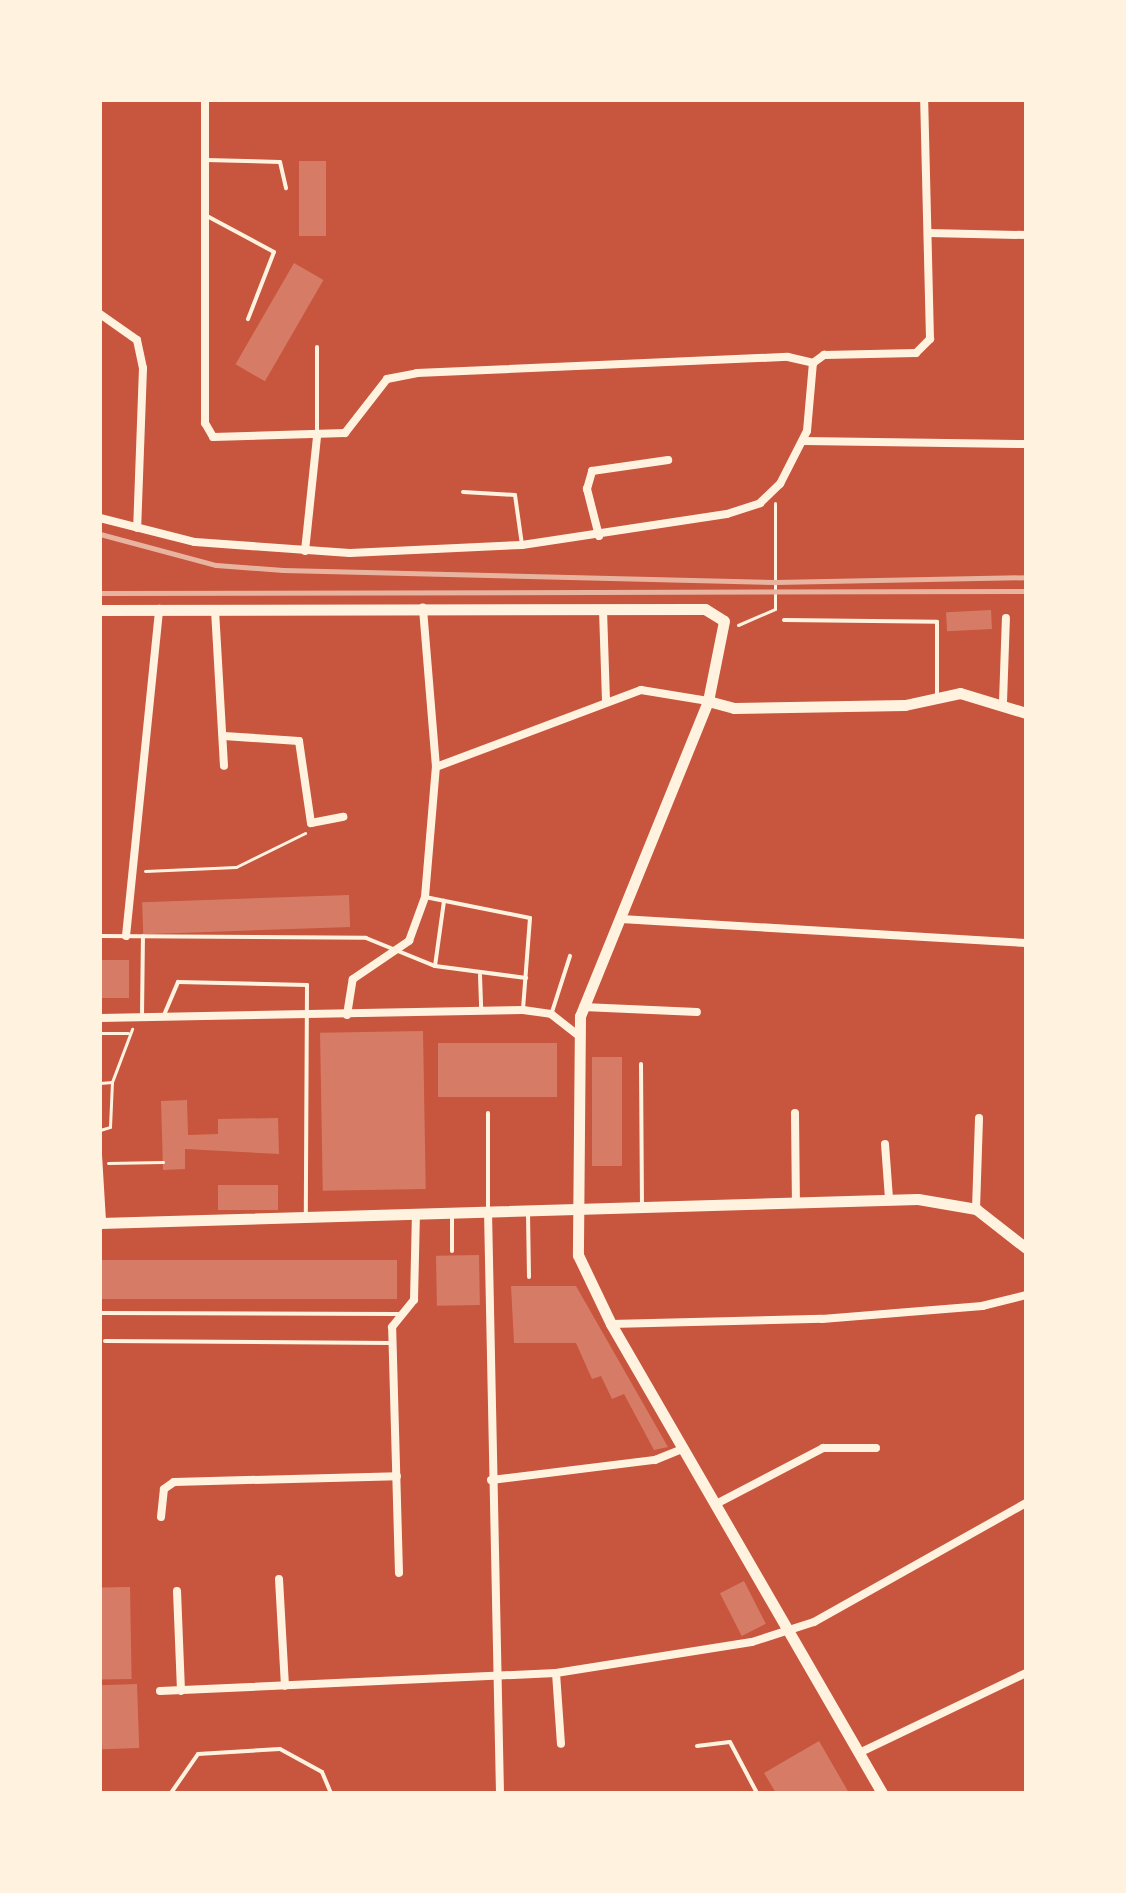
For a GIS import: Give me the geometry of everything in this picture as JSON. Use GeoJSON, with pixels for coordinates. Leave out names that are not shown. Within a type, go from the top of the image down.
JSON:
{"type":"FeatureCollection","features":[{"type":"Feature","properties":{"kind":"street"},"geometry":{"type":"LineString","coordinates":[[205,100],[208,432],[222,440],[317,437],[352,430],[387,379],[417,373],[788,357],[813,363]]}},
{"type":"Feature","properties":{"kind":"street"},"geometry":{"type":"LineString","coordinates":[[100,518],[195,542],[305,551],[522,545],[599,536],[727,514],[774,493],[804,441],[813,363],[824,355],[905,355],[923,348],[931,329],[924,100]]}},
{"type":"Feature","properties":{"kind":"street"},"geometry":{"type":"LineString","coordinates":[[928,233],[1026,235]]}},
{"type":"Feature","properties":{"kind":"street"},"geometry":{"type":"LineString","coordinates":[[100,314],[137,340],[143,368],[137,528]]}},
{"type":"Feature","properties":{"kind":"street"},"geometry":{"type":"LineString","coordinates":[[305,551],[317,437]]}},
{"type":"Feature","properties":{"kind":"street"},"geometry":{"type":"LineString","coordinates":[[804,441],[1026,444]]}},
{"type":"Feature","properties":{"kind":"street"},"geometry":{"type":"LineString","coordinates":[[599,536],[587,489],[592,471],[668,460]]}},
{"type":"Feature","properties":{"kind":"street"},"geometry":{"type":"LineString","coordinates":[[347,1015],[353,979],[417,931],[425,897],[436,767],[423,608]]}},
{"type":"Feature","properties":{"kind":"street"},"geometry":{"type":"LineString","coordinates":[[126,936],[129,872],[154,715],[159,609]]}},
{"type":"Feature","properties":{"kind":"street"},"geometry":{"type":"LineString","coordinates":[[100,610],[705,609],[726,628],[708,701],[583,1007],[577,1034],[575,1209],[582,1269],[882,1793]]}},
{"type":"Feature","properties":{"kind":"street"},"geometry":{"type":"LineString","coordinates":[[215,610],[224,766]]}},
{"type":"Feature","properties":{"kind":"street"},"geometry":{"type":"LineString","coordinates":[[603,610],[606,701]]}},
{"type":"Feature","properties":{"kind":"street"},"geometry":{"type":"LineString","coordinates":[[1003,702],[1006,618]]}},
{"type":"Feature","properties":{"kind":"street"},"geometry":{"type":"LineString","coordinates":[[436,767],[606,701],[654,688],[752,708],[937,698],[974,693],[1026,713]]}},
{"type":"Feature","properties":{"kind":"street"},"geometry":{"type":"LineString","coordinates":[[224,736],[299,741],[311,823],[343,817]]}},
{"type":"Feature","properties":{"kind":"street"},"geometry":{"type":"LineString","coordinates":[[621,919],[1026,943]]}},
{"type":"Feature","properties":{"kind":"street"},"geometry":{"type":"LineString","coordinates":[[583,1007],[697,1012]]}},
{"type":"Feature","properties":{"kind":"street"},"geometry":{"type":"LineString","coordinates":[[100,1018],[523,1010],[551,1014],[577,1034]]}},
{"type":"Feature","properties":{"kind":"street"},"geometry":{"type":"LineString","coordinates":[[795,1113],[796,1202]]}},
{"type":"Feature","properties":{"kind":"street"},"geometry":{"type":"LineString","coordinates":[[976,1209],[979,1118]]}},
{"type":"Feature","properties":{"kind":"street"},"geometry":{"type":"LineString","coordinates":[[885,1144],[889,1199]]}},
{"type":"Feature","properties":{"kind":"street"},"geometry":{"type":"LineString","coordinates":[[102,1223],[889,1199],[976,1209],[1026,1248]]}},
{"type":"Feature","properties":{"kind":"street"},"geometry":{"type":"LineString","coordinates":[[488,1211],[493,1677],[500,1793]]}},
{"type":"Feature","properties":{"kind":"street"},"geometry":{"type":"LineString","coordinates":[[399,1573],[392,1343],[398,1314],[414,1300],[417,1286],[416,1213]]}},
{"type":"Feature","properties":{"kind":"street"},"geometry":{"type":"LineString","coordinates":[[611,1324],[822,1319],[982,1306],[1026,1295]]}},
{"type":"Feature","properties":{"kind":"street"},"geometry":{"type":"LineString","coordinates":[[491,1480],[655,1460],[684,1448]]}},
{"type":"Feature","properties":{"kind":"street"},"geometry":{"type":"LineString","coordinates":[[716,1504],[807,1454],[876,1448]]}},
{"type":"Feature","properties":{"kind":"street"},"geometry":{"type":"LineString","coordinates":[[161,1517],[164,1489],[174,1482],[397,1476]]}},
{"type":"Feature","properties":{"kind":"street"},"geometry":{"type":"LineString","coordinates":[[160,1691],[556,1673],[788,1632],[1026,1503]]}},
{"type":"Feature","properties":{"kind":"street"},"geometry":{"type":"LineString","coordinates":[[279,1579],[285,1686]]}},
{"type":"Feature","properties":{"kind":"street"},"geometry":{"type":"LineString","coordinates":[[177,1591],[181,1691]]}},
{"type":"Feature","properties":{"kind":"street"},"geometry":{"type":"LineString","coordinates":[[556,1673],[561,1744]]}},
{"type":"Feature","properties":{"kind":"street"},"geometry":{"type":"LineString","coordinates":[[859,1753],[1026,1673]]}},
{"type":"Feature","properties":{"kind":"lane"},"geometry":{"type":"LineString","coordinates":[[206,160],[280,162],[286,188]]}},
{"type":"Feature","properties":{"kind":"lane"},"geometry":{"type":"LineString","coordinates":[[206,216],[274,252],[248,319]]}},
{"type":"Feature","properties":{"kind":"lane"},"geometry":{"type":"LineString","coordinates":[[317,347],[317,437]]}},
{"type":"Feature","properties":{"kind":"lane"},"geometry":{"type":"LineString","coordinates":[[463,492],[515,495],[522,545]]}},
{"type":"Feature","properties":{"kind":"lane"},"geometry":{"type":"LineString","coordinates":[[784,620],[937,622],[937,698]]}},
{"type":"Feature","properties":{"kind":"lane"},"geometry":{"type":"LineString","coordinates":[[425,897],[530,918],[523,1010]]}},
{"type":"Feature","properties":{"kind":"lane"},"geometry":{"type":"LineString","coordinates":[[435,966],[444,899]]}},
{"type":"Feature","properties":{"kind":"lane"},"geometry":{"type":"LineString","coordinates":[[100,936],[366,938],[435,966],[480,975],[526,978]]}},
{"type":"Feature","properties":{"kind":"lane"},"geometry":{"type":"LineString","coordinates":[[139,1018],[143,936]]}},
{"type":"Feature","properties":{"kind":"lane"},"geometry":{"type":"LineString","coordinates":[[551,1014],[570,956]]}},
{"type":"Feature","properties":{"kind":"lane"},"geometry":{"type":"LineString","coordinates":[[480,975],[481,1010]]}},
{"type":"Feature","properties":{"kind":"lane"},"geometry":{"type":"LineString","coordinates":[[163,1018],[172,986],[190,981],[300,981],[309,989],[306,1217]]}},
{"type":"Feature","properties":{"kind":"lane"},"geometry":{"type":"LineString","coordinates":[[641,1064],[642,1207]]}},
{"type":"Feature","properties":{"kind":"lane"},"geometry":{"type":"LineString","coordinates":[[488,1113],[488,1211]]}},
{"type":"Feature","properties":{"kind":"lane"},"geometry":{"type":"LineString","coordinates":[[100,1155],[104,1163],[102,1223]]}},
{"type":"Feature","properties":{"kind":"lane"},"geometry":{"type":"LineString","coordinates":[[528,1210],[529,1277]]}},
{"type":"Feature","properties":{"kind":"lane"},"geometry":{"type":"LineString","coordinates":[[451,1212],[452,1251]]}},
{"type":"Feature","properties":{"kind":"lane"},"geometry":{"type":"LineString","coordinates":[[100,1313],[398,1314]]}},
{"type":"Feature","properties":{"kind":"lane"},"geometry":{"type":"LineString","coordinates":[[105,1341],[392,1343]]}},
{"type":"Feature","properties":{"kind":"lane"},"geometry":{"type":"LineString","coordinates":[[697,1746],[730,1742],[757,1793]]}},
{"type":"Feature","properties":{"kind":"lane"},"geometry":{"type":"LineString","coordinates":[[171,1793],[198,1754],[280,1749],[322,1772],[331,1793]]}},
{"type":"Feature","properties":{"kind":"path"},"geometry":{"type":"LineString","coordinates":[[726,628],[775,609],[774,493]]}},
{"type":"Feature","properties":{"kind":"path"},"geometry":{"type":"LineString","coordinates":[[129,872],[236,867],[311,823]]}},
{"type":"Feature","properties":{"kind":"path"},"geometry":{"type":"LineString","coordinates":[[100,1130],[110,1127],[112,1082],[130,1033],[139,1018]]}},
{"type":"Feature","properties":{"kind":"path"},"geometry":{"type":"LineString","coordinates":[[100,1033],[130,1033]]}},
{"type":"Feature","properties":{"kind":"path"},"geometry":{"type":"LineString","coordinates":[[100,1083],[112,1082]]}},
{"type":"Feature","properties":{"kind":"path"},"geometry":{"type":"LineString","coordinates":[[104,1163],[163,1162]]}},
{"type":"Feature","properties":{"kind":"building"},"geometry":{"type":"Polygon","coordinates":[[[299,161],[326,161],[326,236],[299,236],[299,161]]]}},
{"type":"Feature","properties":{"kind":"building"},"geometry":{"type":"Polygon","coordinates":[[[294,263],[323,280],[265,381],[236,364],[294,263]]]}},
{"type":"Feature","properties":{"kind":"building"},"geometry":{"type":"Polygon","coordinates":[[[991,610],[992,629],[947,631],[946,612],[991,610]]]}},
{"type":"Feature","properties":{"kind":"building"},"geometry":{"type":"Polygon","coordinates":[[[349,895],[350,927],[143,934],[142,902],[349,895]]]}},
{"type":"Feature","properties":{"kind":"building"},"geometry":{"type":"Polygon","coordinates":[[[100,960],[129,960],[129,998],[100,998],[100,960]]]}},
{"type":"Feature","properties":{"kind":"building"},"geometry":{"type":"Polygon","coordinates":[[[423,1031],[426,1189],[323,1191],[320,1033],[423,1031]]]}},
{"type":"Feature","properties":{"kind":"building"},"geometry":{"type":"Polygon","coordinates":[[[438,1043],[557,1043],[557,1097],[438,1097],[438,1043]]]}},
{"type":"Feature","properties":{"kind":"building"},"geometry":{"type":"Polygon","coordinates":[[[592,1057],[622,1057],[622,1166],[592,1166],[592,1057]]]}},
{"type":"Feature","properties":{"kind":"building"},"geometry":{"type":"Polygon","coordinates":[[[187,1100],[188,1135],[218,1134],[218,1119],[278,1118],[279,1154],[185,1149],[185,1169],[163,1170],[161,1101],[187,1100]]]}},
{"type":"Feature","properties":{"kind":"building"},"geometry":{"type":"Polygon","coordinates":[[[218,1185],[278,1185],[278,1210],[218,1210],[218,1185]]]}},
{"type":"Feature","properties":{"kind":"building"},"geometry":{"type":"Polygon","coordinates":[[[479,1255],[480,1305],[437,1306],[436,1256],[479,1255]]]}},
{"type":"Feature","properties":{"kind":"building"},"geometry":{"type":"Polygon","coordinates":[[[100,1260],[397,1260],[397,1299],[100,1299],[100,1260]]]}},
{"type":"Feature","properties":{"kind":"building"},"geometry":{"type":"Polygon","coordinates":[[[511,1286],[576,1286],[668,1447],[654,1450],[624,1394],[612,1399],[601,1376],[592,1379],[576,1343],[514,1343],[511,1286]]]}},
{"type":"Feature","properties":{"kind":"building"},"geometry":{"type":"Polygon","coordinates":[[[744,1581],[766,1624],[742,1636],[720,1593],[744,1581]]]}},
{"type":"Feature","properties":{"kind":"building"},"geometry":{"type":"Polygon","coordinates":[[[130,1587],[132,1679],[102,1680],[100,1588],[130,1587]]]}},
{"type":"Feature","properties":{"kind":"building"},"geometry":{"type":"Polygon","coordinates":[[[137,1684],[139,1748],[102,1749],[100,1685],[137,1684]]]}},
{"type":"Feature","properties":{"kind":"building"},"geometry":{"type":"Polygon","coordinates":[[[819,1741],[849,1793],[776,1793],[764,1773],[819,1741]]]}},
{"type":"Feature","properties":{"kind":"railway"},"geometry":{"type":"LineString","coordinates":[[100,534],[216,565],[283,570],[775,582],[1026,577]]}},
{"type":"Feature","properties":{"kind":"railway"},"geometry":{"type":"LineString","coordinates":[[100,593],[1026,591]]}}]}
